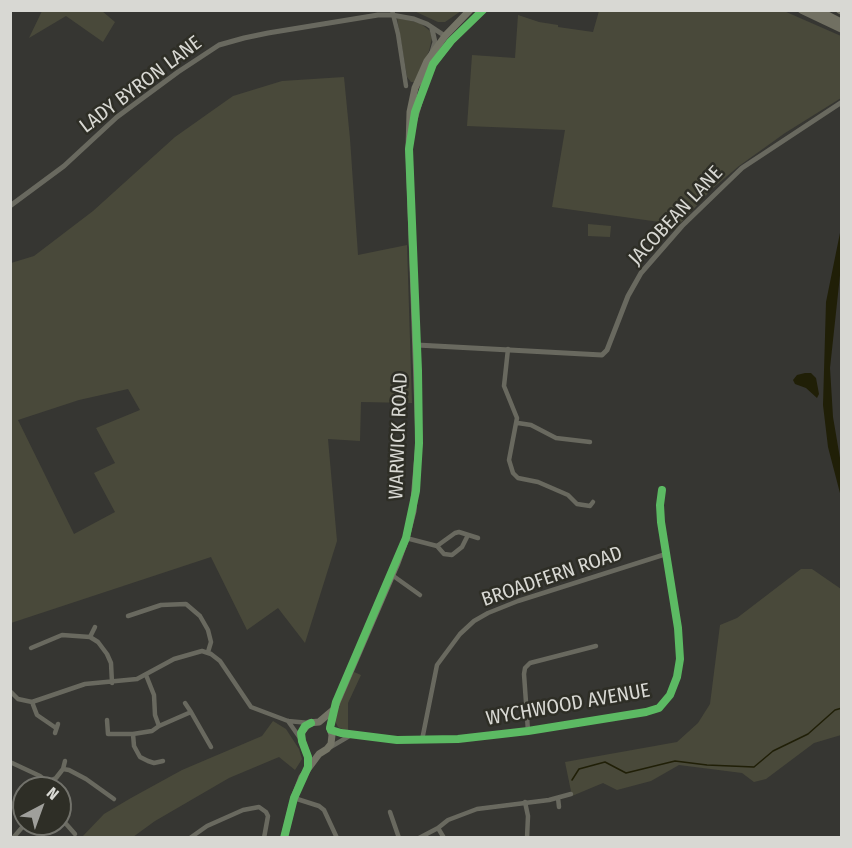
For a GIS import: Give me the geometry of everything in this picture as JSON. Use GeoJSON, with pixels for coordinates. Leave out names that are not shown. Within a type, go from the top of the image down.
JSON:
{"type":"FeatureCollection","features":[{"type":"Feature","properties":{"kind":"highway"},"geometry":{"type":"LineString","coordinates":[[802,10],[842,29]]}},
{"type":"Feature","properties":{"kind":"highway"},"geometry":{"type":"LineString","coordinates":[[817,10],[842,23]]}},
{"type":"Feature","properties":{"kind":"main road"},"geometry":{"type":"LineString","coordinates":[[408,149],[410,112],[422,72],[445,36],[470,10]]}},
{"type":"Feature","properties":{"kind":"main road"},"geometry":{"type":"LineString","coordinates":[[445,36],[452,35],[481,10]]}},
{"type":"Feature","properties":{"kind":"main road"},"geometry":{"type":"LineString","coordinates":[[408,149],[415,112],[433,64],[481,10]]}},
{"type":"Feature","properties":{"kind":"main road","name":"WARWICK ROAD"},"geometry":{"type":"LineString","coordinates":[[327,750],[333,738],[331,729],[334,709],[392,575],[406,538],[414,501],[419,443],[408,149]]}},
{"type":"Feature","properties":{"kind":"main road","name":"WARWICK ROAD"},"geometry":{"type":"LineString","coordinates":[[319,722],[334,709]]}},
{"type":"Feature","properties":{"kind":"main road"},"geometry":{"type":"LineString","coordinates":[[308,767],[308,758],[301,733],[309,723],[319,722],[331,729]]}},
{"type":"Feature","properties":{"kind":"main road"},"geometry":{"type":"LineString","coordinates":[[303,744],[310,752],[319,754]]}},
{"type":"Feature","properties":{"kind":"main road"},"geometry":{"type":"LineString","coordinates":[[285,837],[294,798],[308,767],[319,754],[327,750]]}},
{"type":"Feature","properties":{"kind":"street"},"geometry":{"type":"LineString","coordinates":[[392,13],[398,34],[406,86]]}},
{"type":"Feature","properties":{"kind":"street","name":"LADY BYRON LANE"},"geometry":{"type":"LineString","coordinates":[[10,206],[64,166],[117,117],[219,45],[275,32],[392,13],[414,19],[445,36]]}},
{"type":"Feature","properties":{"kind":"street"},"geometry":{"type":"LineString","coordinates":[[429,26],[440,29],[453,27]]}},
{"type":"Feature","properties":{"kind":"street"},"geometry":{"type":"LineString","coordinates":[[429,26],[435,36],[431,55]]}},
{"type":"Feature","properties":{"kind":"street","name":"JACOBEAN LANE"},"geometry":{"type":"LineString","coordinates":[[417,345],[602,354],[607,350],[628,296],[641,273],[682,226],[742,168],[842,102]]}},
{"type":"Feature","properties":{"kind":"street"},"geometry":{"type":"LineString","coordinates":[[508,349],[504,386],[518,418],[510,460],[511,468],[516,476],[538,482],[568,495],[578,504],[591,504],[590,514]]}},
{"type":"Feature","properties":{"kind":"street"},"geometry":{"type":"LineString","coordinates":[[518,423],[531,425],[556,438],[590,442]]}},
{"type":"Feature","properties":{"kind":"street","name":"WYCHWOOD AVENUE"},"geometry":{"type":"LineString","coordinates":[[331,729],[397,740],[458,739],[528,731],[659,708],[670,695],[680,659],[678,628],[661,522],[662,490]]}},
{"type":"Feature","properties":{"kind":"street"},"geometry":{"type":"LineString","coordinates":[[437,546],[452,534],[459,532],[478,538]]}},
{"type":"Feature","properties":{"kind":"street"},"geometry":{"type":"LineString","coordinates":[[406,538],[437,546],[444,554],[452,555],[462,547],[468,535]]}},
{"type":"Feature","properties":{"kind":"street","name":"BROADFERN ROAD"},"geometry":{"type":"LineString","coordinates":[[422,741],[437,665],[460,634],[474,621],[518,601],[666,554]]}},
{"type":"Feature","properties":{"kind":"street"},"geometry":{"type":"LineString","coordinates":[[392,575],[420,595]]}},
{"type":"Feature","properties":{"kind":"street"},"geometry":{"type":"LineString","coordinates":[[128,616],[161,605],[179,603],[189,605],[200,616],[208,630],[211,642],[208,652]]}},
{"type":"Feature","properties":{"kind":"street"},"geometry":{"type":"LineString","coordinates":[[90,637],[95,627]]}},
{"type":"Feature","properties":{"kind":"street"},"geometry":{"type":"LineString","coordinates":[[32,648],[62,635],[90,637],[98,642],[107,654],[111,663],[112,683]]}},
{"type":"Feature","properties":{"kind":"street"},"geometry":{"type":"LineString","coordinates":[[528,731],[525,668],[530,663],[596,646]]}},
{"type":"Feature","properties":{"kind":"street"},"geometry":{"type":"LineString","coordinates":[[10,691],[18,699],[32,702],[78,686],[137,679],[185,654],[198,651],[208,652],[220,661],[251,707],[288,721],[309,723]]}},
{"type":"Feature","properties":{"kind":"street"},"geometry":{"type":"LineString","coordinates":[[146,675],[154,695],[155,715],[159,726]]}},
{"type":"Feature","properties":{"kind":"street"},"geometry":{"type":"LineString","coordinates":[[32,702],[37,715],[56,728]]}},
{"type":"Feature","properties":{"kind":"street"},"geometry":{"type":"LineString","coordinates":[[185,703],[210,744],[214,739]]}},
{"type":"Feature","properties":{"kind":"street"},"geometry":{"type":"LineString","coordinates":[[108,734],[152,731],[191,712]]}},
{"type":"Feature","properties":{"kind":"street"},"geometry":{"type":"LineString","coordinates":[[106,743],[107,720]]}},
{"type":"Feature","properties":{"kind":"street"},"geometry":{"type":"LineString","coordinates":[[288,721],[303,744]]}},
{"type":"Feature","properties":{"kind":"street"},"geometry":{"type":"LineString","coordinates":[[133,734],[134,746],[140,757],[147,761],[160,762],[159,769]]}},
{"type":"Feature","properties":{"kind":"street"},"geometry":{"type":"LineString","coordinates":[[327,750],[353,734]]}},
{"type":"Feature","properties":{"kind":"street"},"geometry":{"type":"LineString","coordinates":[[58,776],[65,761]]}},
{"type":"Feature","properties":{"kind":"street"},"geometry":{"type":"LineString","coordinates":[[10,762],[40,776]]}},
{"type":"Feature","properties":{"kind":"street"},"geometry":{"type":"LineString","coordinates":[[63,769],[86,779],[112,795]]}},
{"type":"Feature","properties":{"kind":"street"},"geometry":{"type":"LineString","coordinates":[[419,837],[438,828],[448,820],[477,809],[558,798],[571,794]]}},
{"type":"Feature","properties":{"kind":"street"},"geometry":{"type":"LineString","coordinates":[[294,798],[320,806],[337,837]]}},
{"type":"Feature","properties":{"kind":"street"},"geometry":{"type":"LineString","coordinates":[[558,798],[560,807]]}},
{"type":"Feature","properties":{"kind":"street"},"geometry":{"type":"LineString","coordinates":[[525,802],[528,816],[526,837]]}},
{"type":"Feature","properties":{"kind":"street"},"geometry":{"type":"LineString","coordinates":[[190,837],[207,826],[253,807],[263,809],[268,816],[264,837]]}},
{"type":"Feature","properties":{"kind":"street"},"geometry":{"type":"LineString","coordinates":[[390,812],[399,837]]}},
{"type":"Feature","properties":{"kind":"street"},"geometry":{"type":"LineString","coordinates":[[438,828],[444,837]]}},
{"type":"Feature","properties":{"kind":"street"},"geometry":{"type":"LineString","coordinates":[[72,829],[75,834]]}},
{"type":"Feature","properties":{"kind":"green space"},"geometry":{"type":"Polygon","coordinates":[[[461,10],[445,22],[438,22],[414,11],[461,10]]]}},
{"type":"Feature","properties":{"kind":"green space"},"geometry":{"type":"Polygon","coordinates":[[[42,11],[102,11],[115,22],[103,42],[66,16],[29,38],[42,11]]]}},
{"type":"Feature","properties":{"kind":"green space"},"geometry":{"type":"Polygon","coordinates":[[[599,11],[784,11],[841,36],[841,98],[785,133],[739,166],[712,189],[676,228],[667,223],[552,207],[565,130],[467,126],[472,55],[515,58],[518,15],[558,25],[558,27],[593,32],[599,11]]]}},
{"type":"Feature","properties":{"kind":"green space"},"geometry":{"type":"Polygon","coordinates":[[[397,18],[420,23],[430,31],[432,38],[429,51],[414,82],[407,77],[397,18]]]}},
{"type":"Feature","properties":{"kind":"green space"},"geometry":{"type":"Polygon","coordinates":[[[344,77],[358,255],[407,245],[412,403],[361,402],[360,441],[328,439],[337,541],[305,643],[278,608],[247,630],[211,557],[11,623],[11,263],[34,256],[93,211],[175,137],[233,96],[282,81],[344,77]],[[128,389],[79,400],[18,420],[74,534],[115,512],[94,473],[115,463],[96,428],[140,410],[128,389]]]}},
{"type":"Feature","properties":{"kind":"green space"},"geometry":{"type":"Polygon","coordinates":[[[588,224],[611,226],[610,237],[588,236],[588,224]]]}},
{"type":"Feature","properties":{"kind":"green space"},"geometry":{"type":"Polygon","coordinates":[[[801,569],[812,569],[841,589],[841,735],[814,743],[766,779],[754,782],[742,773],[679,765],[651,781],[617,790],[603,783],[572,796],[565,762],[677,742],[698,723],[710,704],[720,625],[737,618],[801,569]]]}},
{"type":"Feature","properties":{"kind":"green space"},"geometry":{"type":"Polygon","coordinates":[[[354,672],[361,675],[348,703],[348,732],[338,727],[335,721],[336,709],[354,672]]]}},
{"type":"Feature","properties":{"kind":"green space"},"geometry":{"type":"Polygon","coordinates":[[[273,721],[286,729],[299,749],[302,759],[295,770],[279,757],[229,778],[155,821],[133,837],[82,837],[104,814],[182,770],[262,736],[273,721]]]}},
{"type":"Feature","properties":{"kind":"shaded area"},"geometry":{"type":"Polygon","coordinates":[[[841,228],[841,266],[830,368],[833,417],[841,464],[841,497],[828,447],[823,405],[826,302],[841,228]]]}},
{"type":"Feature","properties":{"kind":"shaded area"},"geometry":{"type":"Polygon","coordinates":[[[811,373],[816,378],[819,394],[817,398],[806,388],[795,384],[793,380],[797,375],[811,373]]]}},
{"type":"Feature","properties":{"kind":"waterway"},"geometry":{"type":"LineString","coordinates":[[572,780],[579,769],[605,762],[626,773],[675,761],[754,767],[773,751],[808,734],[835,710],[842,708]]}},
{"type":"Feature","properties":{"kind":"cycle path"},"geometry":{"type":"LineString","coordinates":[[330,728],[336,702],[406,538],[416,491],[419,443],[418,371],[409,149],[415,112],[433,64],[451,41],[483,10]]}},
{"type":"Feature","properties":{"kind":"cycle path"},"geometry":{"type":"LineString","coordinates":[[331,730],[397,740],[458,739],[528,731],[659,708],[670,695],[677,677],[680,659],[678,628],[661,522],[662,490]]}},
{"type":"Feature","properties":{"kind":"cycle path"},"geometry":{"type":"LineString","coordinates":[[284,838],[294,798],[308,767],[308,757],[301,733],[305,726],[311,723]]}}]}
